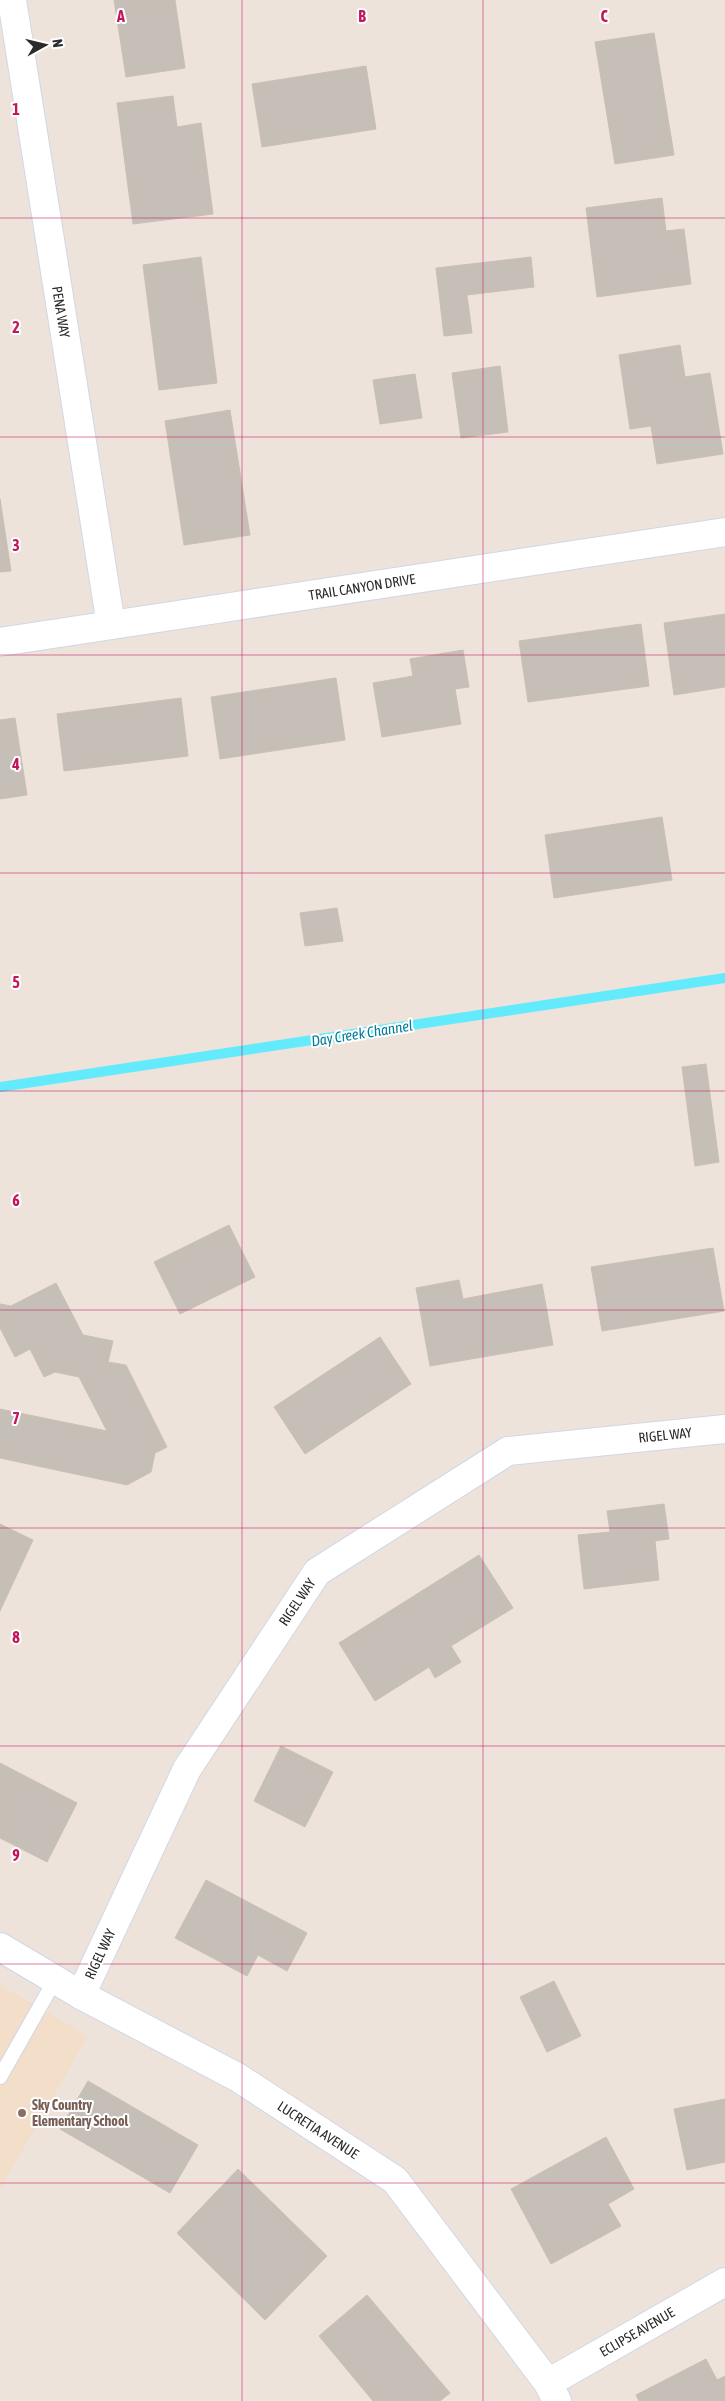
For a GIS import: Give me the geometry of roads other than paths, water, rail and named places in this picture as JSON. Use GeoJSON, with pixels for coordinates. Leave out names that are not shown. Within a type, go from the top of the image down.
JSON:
{"type":"FeatureCollection","features":[{"type":"Feature","properties":{"kind":"street","name":"PENA WAY"},"geometry":{"type":"LineString","coordinates":[[12,0],[111,625]]}},
{"type":"Feature","properties":{"kind":"street","name":"TRAIL CANYON DRIVE"},"geometry":{"type":"LineString","coordinates":[[0,642],[725,532]]}},
{"type":"Feature","properties":{"kind":"street","name":"RIGEL WAY"},"geometry":{"type":"LineString","coordinates":[[81,1995],[187,1769],[317,1572],[508,1451],[725,1429]]}},
{"type":"Feature","properties":{"kind":"street","name":"LUCRETIA AVENUE"},"geometry":{"type":"LineString","coordinates":[[0,1948],[81,1995],[237,2077],[395,2180],[552,2392]]}},
{"type":"Feature","properties":{"kind":"street","name":"ECLIPSE AVENUE"},"geometry":{"type":"LineString","coordinates":[[552,2392],[725,2282]]}},
{"type":"Feature","properties":{"kind":"lane"},"geometry":{"type":"LineString","coordinates":[[0,2077],[55,1980]]}},
{"type":"Feature","properties":{"kind":"waterway","name":"Day Creek Channel"},"geometry":{"type":"LineString","coordinates":[[0,1087],[725,978]]}},
{"type":"Feature","properties":{"kind":"place","name":"Sky Country Elementary School"},"geometry":{"type":"Point","coordinates":[22,2113]}}]}
